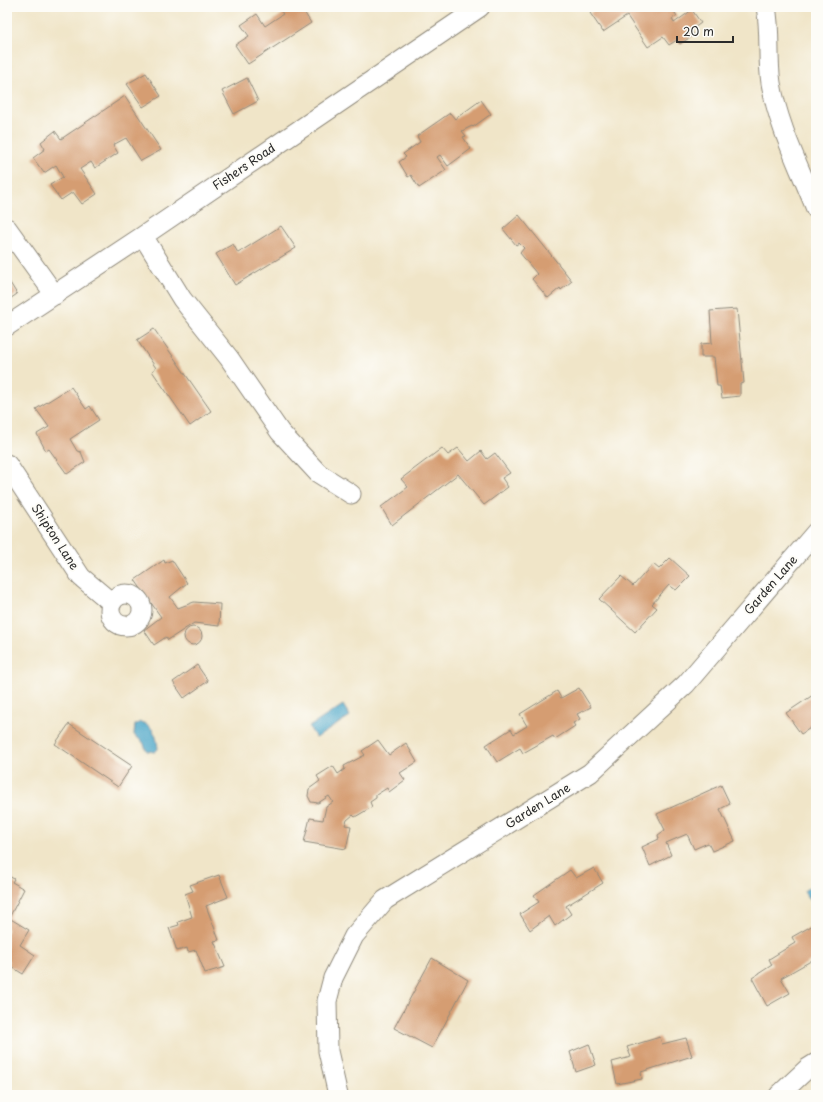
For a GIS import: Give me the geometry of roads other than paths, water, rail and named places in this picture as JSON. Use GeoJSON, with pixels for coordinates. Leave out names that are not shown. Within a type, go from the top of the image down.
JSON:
{"type":"FeatureCollection","features":[{"type":"Feature","properties":{"kind":"street","name":"Fishers Road"},"geometry":{"type":"LineString","coordinates":[[7,326],[143,236],[480,7]]}},
{"type":"Feature","properties":{"kind":"street"},"geometry":{"type":"LineString","coordinates":[[766,7],[769,64],[777,109],[816,209]]}},
{"type":"Feature","properties":{"kind":"street"},"geometry":{"type":"LineString","coordinates":[[7,228],[55,295]]}},
{"type":"Feature","properties":{"kind":"street"},"geometry":{"type":"LineString","coordinates":[[143,236],[182,299],[229,358],[280,432],[318,472],[351,494]]}},
{"type":"Feature","properties":{"kind":"street","name":"Shipton Lane"},"geometry":{"type":"LineString","coordinates":[[7,464],[81,577],[112,603]]}},
{"type":"Feature","properties":{"kind":"street","name":"Garden Lane"},"geometry":{"type":"LineString","coordinates":[[338,1095],[333,1080],[328,1051],[327,1001],[333,978],[351,943],[385,900],[590,773],[686,684],[816,532]]}},
{"type":"Feature","properties":{"kind":"street"},"geometry":{"type":"LineString","coordinates":[[779,1095],[808,1068],[816,1063]]}},
{"type":"Feature","properties":{"kind":"water"},"geometry":{"type":"Polygon","coordinates":[[[343,705],[350,716],[316,738],[309,727],[343,705]]]}},
{"type":"Feature","properties":{"kind":"water"},"geometry":{"type":"Polygon","coordinates":[[[140,722],[149,726],[154,732],[158,749],[155,752],[147,751],[143,742],[134,735],[135,725],[140,722]]]}},
{"type":"Feature","properties":{"kind":"water"},"geometry":{"type":"Polygon","coordinates":[[[816,882],[816,901],[809,900],[804,891],[816,882]]]}}]}
